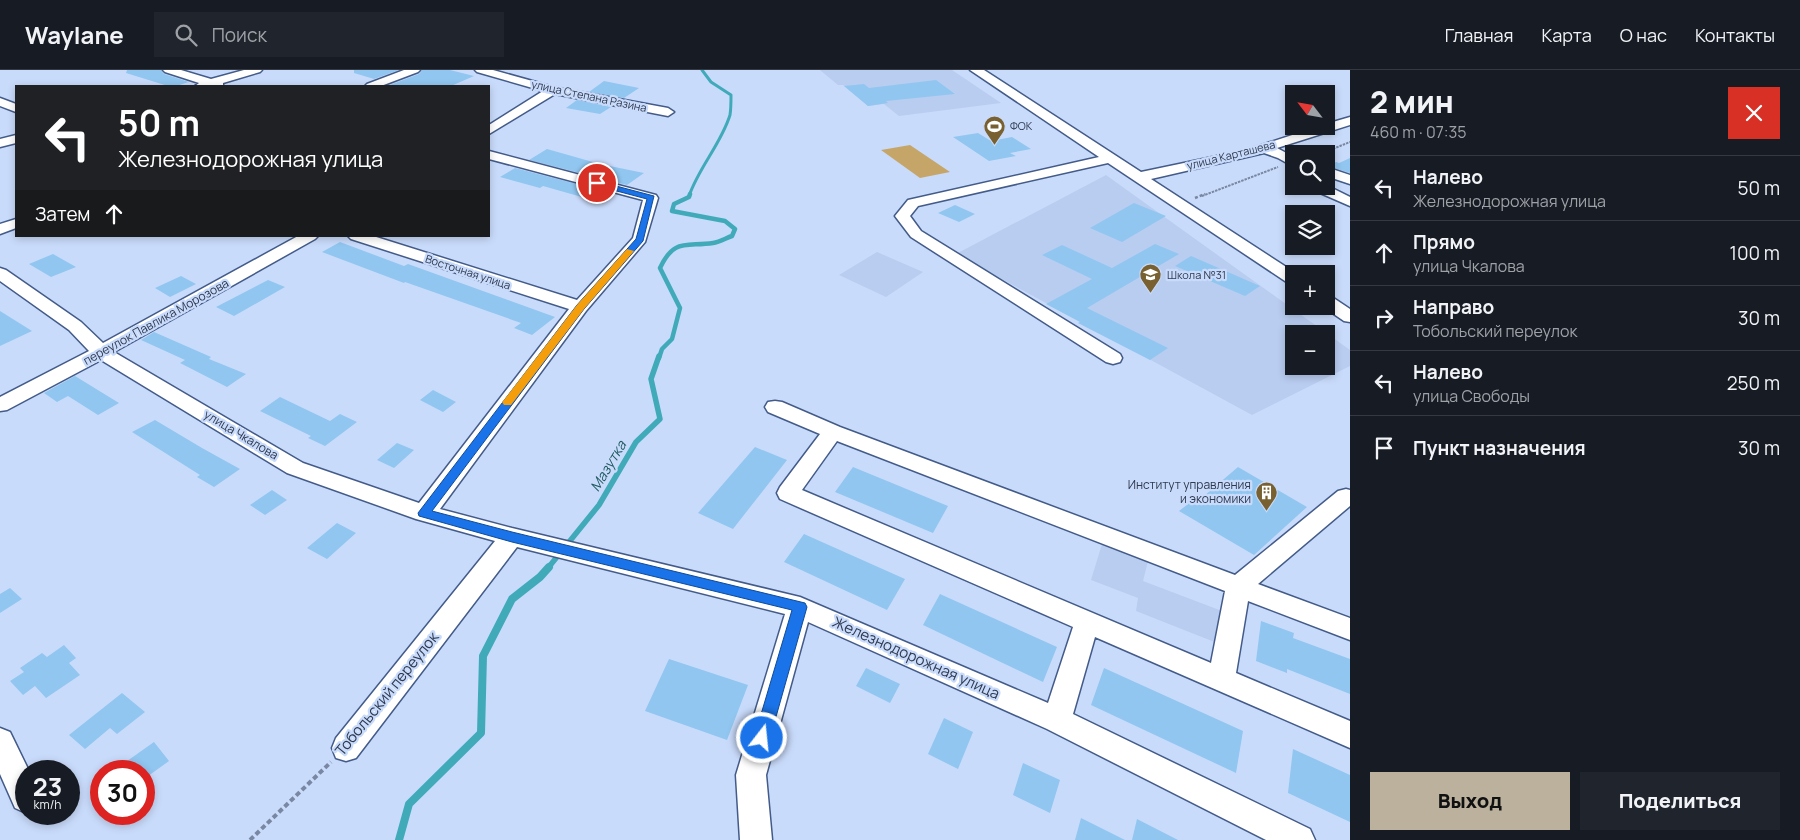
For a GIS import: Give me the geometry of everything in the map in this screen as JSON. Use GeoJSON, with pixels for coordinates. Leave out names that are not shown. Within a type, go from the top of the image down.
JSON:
{"type":"FeatureCollection","features":[{"type":"Feature","properties":{"kind":"street"},"geometry":{"type":"LineString","coordinates":[[169,70],[212,85],[256,70]]}},
{"type":"Feature","properties":{"kind":"street"},"geometry":{"type":"LineString","coordinates":[[374,85],[414,70]]}},
{"type":"Feature","properties":{"kind":"street","name":"улица Степана Разина"},"geometry":{"type":"LineString","coordinates":[[481,70],[553,90],[668,112]]}},
{"type":"Feature","properties":{"kind":"street"},"geometry":{"type":"LineString","coordinates":[[976,70],[1285,273]]}},
{"type":"Feature","properties":{"kind":"street"},"geometry":{"type":"LineString","coordinates":[[490,129],[553,90]]}},
{"type":"Feature","properties":{"kind":"street"},"geometry":{"type":"LineString","coordinates":[[0,102],[15,108]]}},
{"type":"Feature","properties":{"kind":"street","name":"улица Карташева"},"geometry":{"type":"LineString","coordinates":[[1139,177],[1249,152],[1350,122]]}},
{"type":"Feature","properties":{"kind":"street"},"geometry":{"type":"LineString","coordinates":[[0,143],[15,139]]}},
{"type":"Feature","properties":{"kind":"street"},"geometry":{"type":"LineString","coordinates":[[1262,148],[1285,157]]}},
{"type":"Feature","properties":{"kind":"street"},"geometry":{"type":"LineString","coordinates":[[424,513],[580,307],[640,239],[651,198],[490,155]]}},
{"type":"Feature","properties":{"kind":"street"},"geometry":{"type":"LineString","coordinates":[[1110,158],[912,203],[902,216],[916,234],[1113,358]]}},
{"type":"Feature","properties":{"kind":"street"},"geometry":{"type":"LineString","coordinates":[[1335,161],[1344,162]]}},
{"type":"Feature","properties":{"kind":"street"},"geometry":{"type":"LineString","coordinates":[[1335,174],[1350,180]]}},
{"type":"Feature","properties":{"kind":"street"},"geometry":{"type":"LineString","coordinates":[[1335,195],[1350,202]]}},
{"type":"Feature","properties":{"kind":"street"},"geometry":{"type":"LineString","coordinates":[[0,229],[15,223]]}},
{"type":"Feature","properties":{"kind":"street","name":"переулок Павлика Морозова"},"geometry":{"type":"LineString","coordinates":[[0,405],[101,352],[308,237]]}},
{"type":"Feature","properties":{"kind":"street","name":"Восточная улица"},"geometry":{"type":"LineString","coordinates":[[359,237],[580,307]]}},
{"type":"Feature","properties":{"kind":"street","name":"улица Чкалова"},"geometry":{"type":"LineString","coordinates":[[0,274],[75,326],[101,352],[295,468],[424,513],[512,537]]}},
{"type":"Feature","properties":{"kind":"street"},"geometry":{"type":"LineString","coordinates":[[1335,307],[1350,316]]}},
{"type":"Feature","properties":{"kind":"street"},"geometry":{"type":"LineString","coordinates":[[775,408],[833,432],[1350,629]]}},
{"type":"Feature","properties":{"kind":"street"},"geometry":{"type":"LineString","coordinates":[[833,432],[788,493],[1350,735]]}},
{"type":"Feature","properties":{"kind":"street"},"geometry":{"type":"LineString","coordinates":[[1221,680],[1238,586],[1346,497]]}},
{"type":"Feature","properties":{"kind":"street","name":"Железнодорожная улица"},"geometry":{"type":"LineString","coordinates":[[512,537],[800,607],[1056,720],[1299,840]]}},
{"type":"Feature","properties":{"kind":"street","name":"Тобольский переулок"},"geometry":{"type":"LineString","coordinates":[[346,748],[512,537]]}},
{"type":"Feature","properties":{"kind":"street"},"geometry":{"type":"LineString","coordinates":[[756,840],[751,775],[800,607]]}},
{"type":"Feature","properties":{"kind":"street"},"geometry":{"type":"LineString","coordinates":[[1056,720],[1087,622]]}},
{"type":"Feature","properties":{"kind":"street"},"geometry":{"type":"LineString","coordinates":[[0,741],[15,774]]}},
{"type":"Feature","properties":{"kind":"path"},"geometry":{"type":"LineString","coordinates":[[1335,148],[1350,142]]}},
{"type":"Feature","properties":{"kind":"path"},"geometry":{"type":"LineString","coordinates":[[1180,204],[1285,161]]}},
{"type":"Feature","properties":{"kind":"path","name":"Тобольский переулок"},"geometry":{"type":"LineString","coordinates":[[250,840],[346,748]]}},
{"type":"Feature","properties":{"kind":"shaded area"},"geometry":{"type":"Polygon","coordinates":[[[820,70],[952,70],[1001,103],[899,116],[884,104],[868,106],[843,85],[838,85],[820,70]]]}},
{"type":"Feature","properties":{"kind":"shaded area"},"geometry":{"type":"Polygon","coordinates":[[[910,145],[950,172],[920,178],[881,150],[910,145]]]}},
{"type":"Feature","properties":{"kind":"shaded area","name":"Школа №31"},"geometry":{"type":"Polygon","coordinates":[[[1106,175],[1285,303],[1285,315],[1301,315],[1315,325],[1285,325],[1285,375],[1332,375],[1252,415],[956,254],[1106,175]]]}},
{"type":"Feature","properties":{"kind":"shaded area"},"geometry":{"type":"Polygon","coordinates":[[[877,252],[923,272],[886,297],[839,275],[877,252]]]}},
{"type":"Feature","properties":{"kind":"shaded area","name":"Школа №31"},"geometry":{"type":"Polygon","coordinates":[[[1335,339],[1350,350],[1350,366],[1335,374],[1335,339]]]}},
{"type":"Feature","properties":{"kind":"shaded area"},"geometry":{"type":"Polygon","coordinates":[[[1102,544],[1148,561],[1143,581],[1222,611],[1217,643],[1136,611],[1138,598],[1091,580],[1102,544]]]}},
{"type":"Feature","properties":{"kind":"building"},"geometry":{"type":"Polygon","coordinates":[[[127,70],[161,70],[164,74],[189,82],[179,85],[165,85],[126,73],[127,70]]]}},
{"type":"Feature","properties":{"kind":"building"},"geometry":{"type":"Polygon","coordinates":[[[354,70],[399,70],[374,79],[354,73],[354,70]]]}},
{"type":"Feature","properties":{"kind":"building"},"geometry":{"type":"Polygon","coordinates":[[[422,70],[450,70],[474,76],[453,85],[390,85],[419,74],[422,70]]]}},
{"type":"Feature","properties":{"kind":"building"},"geometry":{"type":"Polygon","coordinates":[[[936,80],[955,94],[886,101],[888,103],[868,106],[844,86],[864,84],[869,88],[936,80]]]}},
{"type":"Feature","properties":{"kind":"building"},"geometry":{"type":"Polygon","coordinates":[[[604,81],[639,88],[624,98],[589,92],[604,81]]]}},
{"type":"Feature","properties":{"kind":"building"},"geometry":{"type":"Polygon","coordinates":[[[577,100],[611,107],[600,114],[566,108],[577,100]]]}},
{"type":"Feature","properties":{"kind":"building","name":"ФОК"},"geometry":{"type":"Polygon","coordinates":[[[978,133],[991,141],[1012,137],[1031,149],[1010,153],[1016,156],[989,161],[953,137],[978,133]]]}},
{"type":"Feature","properties":{"kind":"building"},"geometry":{"type":"Polygon","coordinates":[[[547,149],[600,164],[644,173],[627,185],[529,160],[547,149]]]}},
{"type":"Feature","properties":{"kind":"building"},"geometry":{"type":"Polygon","coordinates":[[[1350,158],[1350,173],[1335,168],[1335,162],[1339,163],[1350,158]]]}},
{"type":"Feature","properties":{"kind":"building"},"geometry":{"type":"Polygon","coordinates":[[[515,168],[615,194],[603,203],[543,186],[540,188],[500,177],[515,168]]]}},
{"type":"Feature","properties":{"kind":"building"},"geometry":{"type":"Polygon","coordinates":[[[1134,203],[1166,216],[1122,242],[1090,228],[1134,203]]]}},
{"type":"Feature","properties":{"kind":"building"},"geometry":{"type":"Polygon","coordinates":[[[955,205],[975,214],[959,222],[938,213],[955,205]]]}},
{"type":"Feature","properties":{"kind":"building"},"geometry":{"type":"Polygon","coordinates":[[[340,242],[404,266],[408,264],[555,317],[532,335],[514,328],[521,323],[404,283],[322,252],[340,242]]]}},
{"type":"Feature","properties":{"kind":"building"},"geometry":{"type":"Polygon","coordinates":[[[1155,244],[1179,254],[1087,308],[1168,348],[1150,360],[1078,323],[1080,322],[1046,304],[1092,279],[1042,255],[1062,245],[1112,268],[1155,244]]]}},
{"type":"Feature","properties":{"kind":"building"},"geometry":{"type":"Polygon","coordinates":[[[53,254],[76,267],[51,277],[29,264],[53,254]]]}},
{"type":"Feature","properties":{"kind":"building"},"geometry":{"type":"Polygon","coordinates":[[[1191,256],[1260,286],[1245,296],[1175,266],[1191,256]]]}},
{"type":"Feature","properties":{"kind":"building"},"geometry":{"type":"Polygon","coordinates":[[[181,276],[196,284],[170,297],[155,288],[181,276]]]}},
{"type":"Feature","properties":{"kind":"building"},"geometry":{"type":"Polygon","coordinates":[[[268,280],[285,287],[234,316],[216,307],[268,280]]]}},
{"type":"Feature","properties":{"kind":"building"},"geometry":{"type":"Polygon","coordinates":[[[0,311],[32,331],[0,346],[0,311]]]}},
{"type":"Feature","properties":{"kind":"building"},"geometry":{"type":"Polygon","coordinates":[[[154,332],[211,357],[209,359],[246,374],[227,387],[180,363],[185,360],[141,340],[154,332]]]}},
{"type":"Feature","properties":{"kind":"building"},"geometry":{"type":"Polygon","coordinates":[[[75,376],[119,403],[98,415],[68,396],[57,402],[44,393],[75,376]]]}},
{"type":"Feature","properties":{"kind":"building"},"geometry":{"type":"Polygon","coordinates":[[[433,390],[456,402],[443,412],[420,400],[433,390]]]}},
{"type":"Feature","properties":{"kind":"building"},"geometry":{"type":"Polygon","coordinates":[[[280,397],[330,421],[340,414],[357,422],[325,446],[308,438],[311,436],[260,411],[280,397]]]}},
{"type":"Feature","properties":{"kind":"building"},"geometry":{"type":"Polygon","coordinates":[[[155,420],[240,469],[214,487],[197,477],[200,475],[132,432],[155,420]]]}},
{"type":"Feature","properties":{"kind":"building"},"geometry":{"type":"Polygon","coordinates":[[[397,443],[414,450],[394,468],[377,460],[397,443]]]}},
{"type":"Feature","properties":{"kind":"building"},"geometry":{"type":"Polygon","coordinates":[[[755,447],[787,460],[733,529],[698,513],[755,447]]]}},
{"type":"Feature","properties":{"kind":"building"},"geometry":{"type":"Polygon","coordinates":[[[853,467],[948,506],[933,533],[835,492],[853,467]]]}},
{"type":"Feature","properties":{"kind":"building","name":"Институт управления и экономики"},"geometry":{"type":"Polygon","coordinates":[[[1238,467],[1307,507],[1254,555],[1179,511],[1201,494],[1204,496],[1238,467]]]}},
{"type":"Feature","properties":{"kind":"building"},"geometry":{"type":"Polygon","coordinates":[[[272,490],[287,500],[265,515],[250,505],[272,490]]]}},
{"type":"Feature","properties":{"kind":"building"},"geometry":{"type":"Polygon","coordinates":[[[337,523],[356,533],[327,559],[307,548],[337,523]]]}},
{"type":"Feature","properties":{"kind":"building"},"geometry":{"type":"Polygon","coordinates":[[[804,534],[905,579],[887,610],[784,562],[804,534]]]}},
{"type":"Feature","properties":{"kind":"building"},"geometry":{"type":"Polygon","coordinates":[[[10,588],[22,599],[0,613],[0,594],[10,588]]]}},
{"type":"Feature","properties":{"kind":"building"},"geometry":{"type":"Polygon","coordinates":[[[940,594],[1057,647],[1043,682],[923,625],[940,594]]]}},
{"type":"Feature","properties":{"kind":"building"},"geometry":{"type":"Polygon","coordinates":[[[1261,621],[1294,633],[1293,638],[1350,659],[1350,694],[1287,669],[1287,673],[1256,661],[1261,621]]]}},
{"type":"Feature","properties":{"kind":"building"},"geometry":{"type":"Polygon","coordinates":[[[64,645],[76,658],[69,663],[80,675],[46,698],[35,686],[23,695],[10,681],[24,672],[20,668],[42,653],[47,657],[64,645]]]}},
{"type":"Feature","properties":{"kind":"building"},"geometry":{"type":"Polygon","coordinates":[[[669,659],[748,685],[727,740],[645,711],[669,659]]]}},
{"type":"Feature","properties":{"kind":"building"},"geometry":{"type":"Polygon","coordinates":[[[866,668],[900,684],[890,703],[856,686],[866,668]]]}},
{"type":"Feature","properties":{"kind":"building"},"geometry":{"type":"Polygon","coordinates":[[[1104,668],[1243,731],[1236,773],[1091,705],[1104,668]]]}},
{"type":"Feature","properties":{"kind":"building"},"geometry":{"type":"Polygon","coordinates":[[[122,693],[145,712],[117,734],[110,728],[85,749],[69,735],[122,693]]]}},
{"type":"Feature","properties":{"kind":"building"},"geometry":{"type":"Polygon","coordinates":[[[944,718],[973,732],[958,769],[928,754],[944,718]]]}},
{"type":"Feature","properties":{"kind":"building"},"geometry":{"type":"Polygon","coordinates":[[[154,742],[169,761],[155,771],[155,760],[129,760],[154,742]]]}},
{"type":"Feature","properties":{"kind":"building"},"geometry":{"type":"Polygon","coordinates":[[[1293,749],[1350,775],[1350,822],[1288,793],[1293,749]]]}},
{"type":"Feature","properties":{"kind":"building"},"geometry":{"type":"Polygon","coordinates":[[[1023,763],[1060,780],[1050,813],[1013,795],[1023,763]]]}},
{"type":"Feature","properties":{"kind":"building"},"geometry":{"type":"Polygon","coordinates":[[[1081,818],[1125,840],[1075,840],[1081,818]]]}},
{"type":"Feature","properties":{"kind":"building"},"geometry":{"type":"Polygon","coordinates":[[[1137,819],[1178,840],[1132,840],[1137,819]]]}},
{"type":"Feature","properties":{"kind":"waterway","name":"Мазутка"},"geometry":{"type":"LineString","coordinates":[[689,196],[730,115],[731,95],[711,82],[702,70]]}},
{"type":"Feature","properties":{"kind":"waterway","name":"Мазутка"},"geometry":{"type":"LineString","coordinates":[[659,358],[662,349],[672,339],[680,308],[660,268],[665,258],[670,252],[682,246],[718,242],[732,236],[735,229],[725,221],[672,211],[674,204],[689,197],[690,194]]}},
{"type":"Feature","properties":{"kind":"waterway","name":"Мазутка"},"geometry":{"type":"LineString","coordinates":[[548,568],[599,505],[636,442],[660,419],[651,379],[659,356]]}},
{"type":"Feature","properties":{"kind":"waterway","name":"Мазутка"},"geometry":{"type":"LineString","coordinates":[[399,840],[409,804],[481,733],[483,656],[512,599],[540,577],[549,567]]}},
{"type":"Feature","properties":{"kind":"slow traffic"},"geometry":{"type":"LineString","coordinates":[[508,402],[580,307],[630,251]]}},
{"type":"Feature","properties":{"kind":"place","name":"ФОК"},"geometry":{"type":"Point","coordinates":[994,145]}},
{"type":"Feature","properties":{"kind":"place","name":"Школа №31"},"geometry":{"type":"Point","coordinates":[1151,294]}},
{"type":"Feature","properties":{"kind":"place","name":"Институт управления и экономики"},"geometry":{"type":"Point","coordinates":[1267,511]}},
{"type":"Feature","properties":{"kind":"route"},"geometry":{"type":"LineString","coordinates":[[597,183],[651,198],[640,239],[580,307],[424,513],[512,537],[800,607],[762,738]]}}]}
